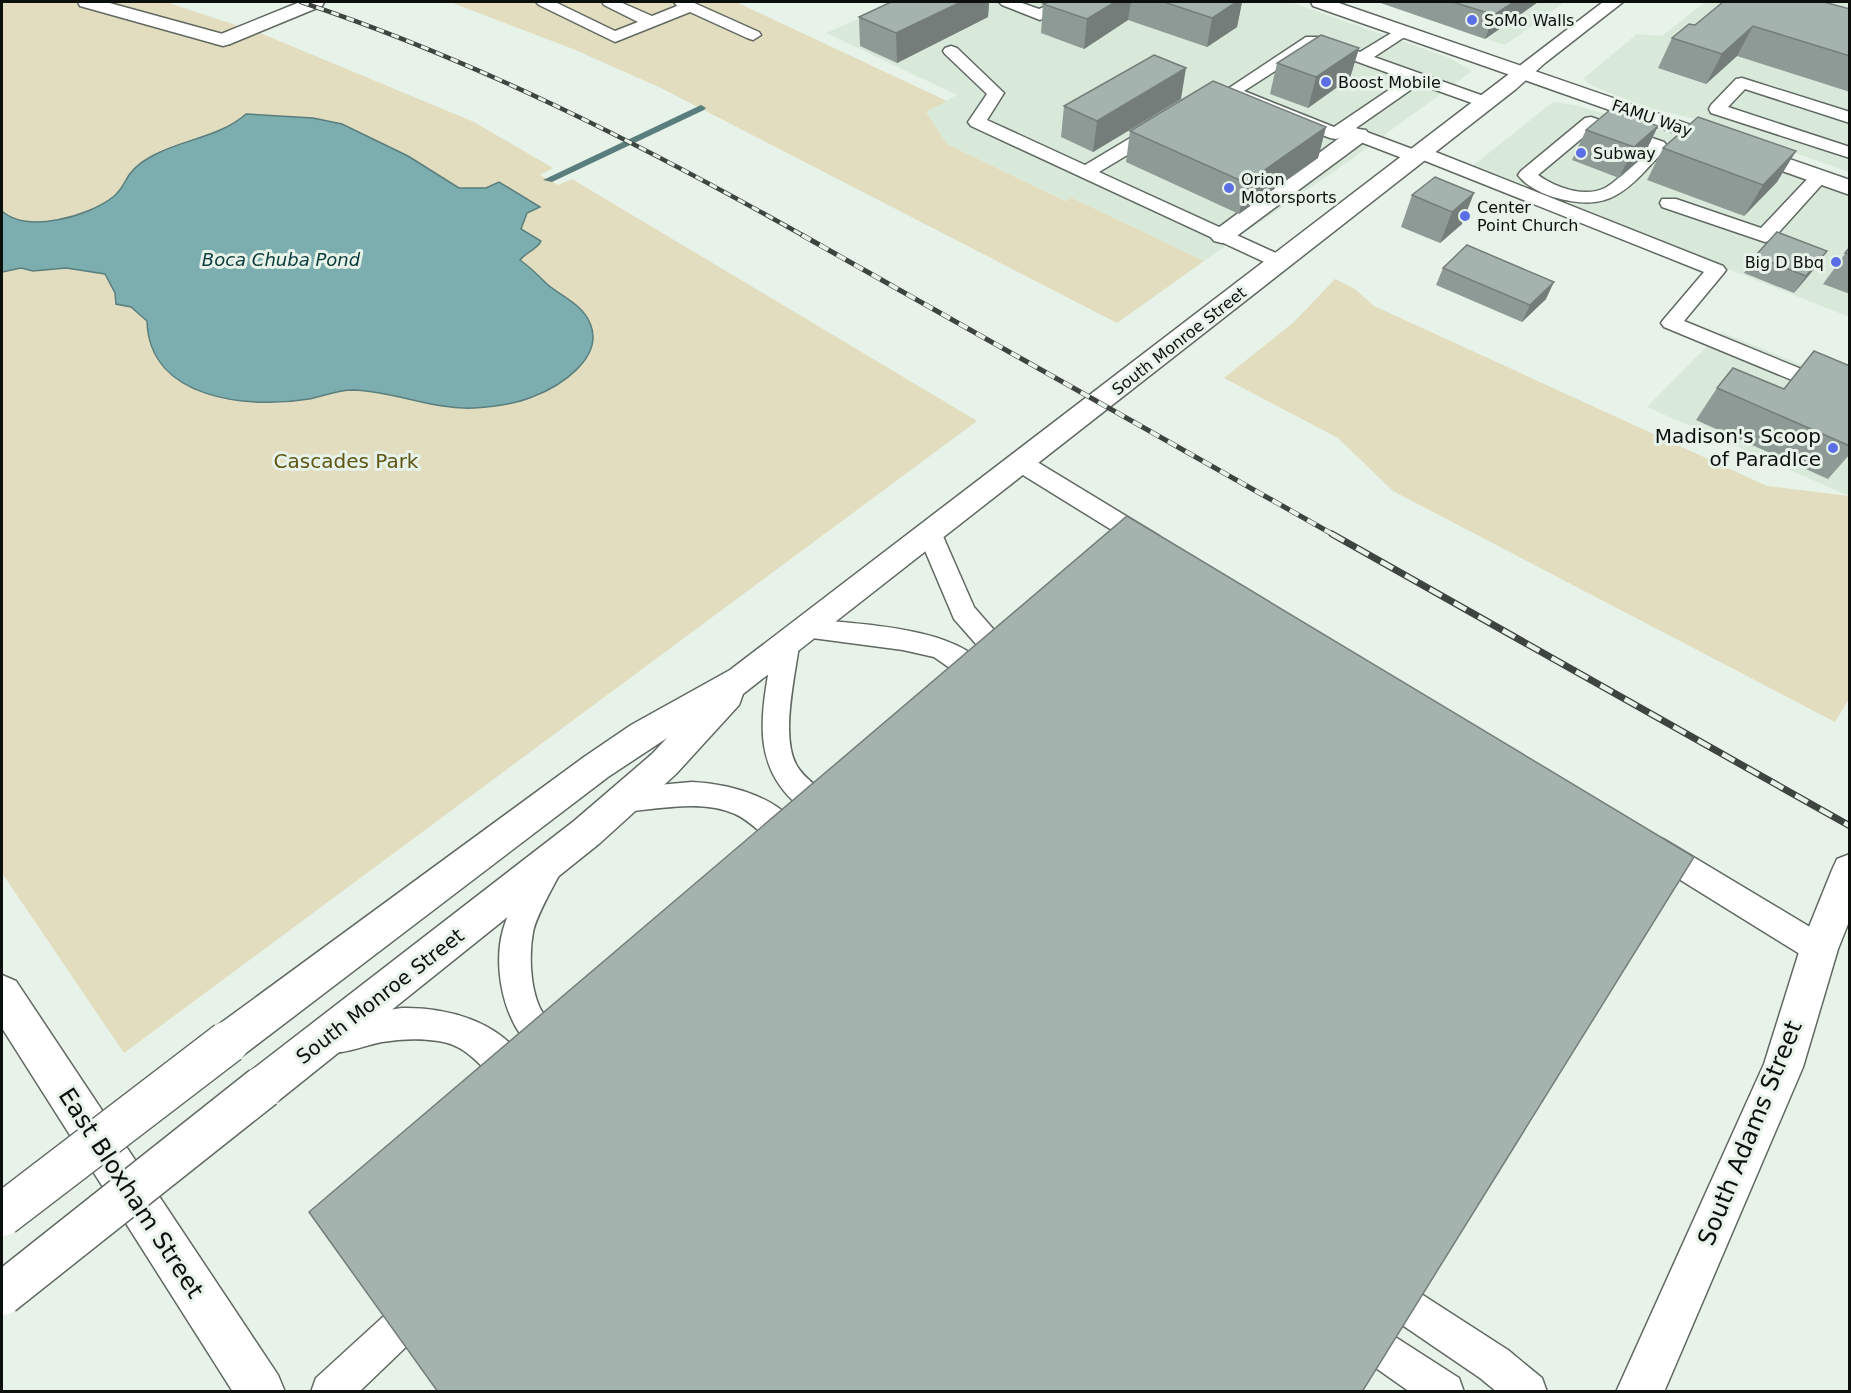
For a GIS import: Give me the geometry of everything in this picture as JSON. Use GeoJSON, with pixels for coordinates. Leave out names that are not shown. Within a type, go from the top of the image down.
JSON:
{"type":"FeatureCollection","features":[{"type":"Feature","properties":{"kind":"main road"},"geometry":{"type":"LineString","coordinates":[[87,2],[223,40],[315,2]]}},
{"type":"Feature","properties":{"kind":"main road","name":"FAMU Way"},"geometry":{"type":"LineString","coordinates":[[1320,2],[1850,188]]}},
{"type":"Feature","properties":{"kind":"main road","name":"South Monroe Street"},"geometry":{"type":"LineString","coordinates":[[2,1215],[228,1042],[596,767],[662,724],[742,679],[1486,104],[1614,2]]}},
{"type":"Feature","properties":{"kind":"main road"},"geometry":{"type":"LineString","coordinates":[[1222,236],[1350,132]]}},
{"type":"Feature","properties":{"kind":"main road","name":"South Monroe Street"},"geometry":{"type":"LineString","coordinates":[[2,1294],[552,861],[624,800],[696,731],[742,679]]}},
{"type":"Feature","properties":{"kind":"main road","name":"South Adams Street"},"geometry":{"type":"LineString","coordinates":[[1640,1392],[1783,1067],[1819,949],[1850,870]]}},
{"type":"Feature","properties":{"kind":"main road","name":"East Bloxham Street"},"geometry":{"type":"LineString","coordinates":[[2,994],[261,1392]]}},
{"type":"Feature","properties":{"kind":"lane"},"geometry":{"type":"LineString","coordinates":[[544,2],[615,37],[685,4],[753,35]]}},
{"type":"Feature","properties":{"kind":"lane"},"geometry":{"type":"LineString","coordinates":[[609,2],[651,22]]}},
{"type":"Feature","properties":{"kind":"lane"},"geometry":{"type":"LineString","coordinates":[[1006,2],[1040,15],[1066,2]]}},
{"type":"Feature","properties":{"kind":"lane"},"geometry":{"type":"LineString","coordinates":[[1362,58],[1403,31]]}},
{"type":"Feature","properties":{"kind":"lane"},"geometry":{"type":"LineString","coordinates":[[1486,104],[1312,40],[1231,92],[1336,134],[1350,132],[1419,155],[1716,270],[1671,323],[1850,397]]}},
{"type":"Feature","properties":{"kind":"lane"},"geometry":{"type":"LineString","coordinates":[[951,51],[996,93],[977,122],[1280,262]]}},
{"type":"Feature","properties":{"kind":"lane"},"geometry":{"type":"LineString","coordinates":[[1350,132],[1417,78]]}},
{"type":"Feature","properties":{"kind":"lane"},"geometry":{"type":"LineString","coordinates":[[1850,118],[1742,83],[1717,109],[1850,153]]}},
{"type":"Feature","properties":{"kind":"lane"},"geometry":{"type":"LineString","coordinates":[[1630,136],[1648,117]]}},
{"type":"Feature","properties":{"kind":"lane"},"geometry":{"type":"LineString","coordinates":[[1086,172],[1171,122]]}},
{"type":"Feature","properties":{"kind":"lane"},"geometry":{"type":"LineString","coordinates":[[1591,122],[1630,136],[1658,146],[1612,192],[1586,197],[1563,193],[1542,186],[1527,176],[1591,122]]}},
{"type":"Feature","properties":{"kind":"lane"},"geometry":{"type":"LineString","coordinates":[[1670,203],[1765,236],[1819,177]]}},
{"type":"Feature","properties":{"kind":"lane"},"geometry":{"type":"LineString","coordinates":[[1021,463],[1167,552]]}},
{"type":"Feature","properties":{"kind":"lane"},"geometry":{"type":"LineString","coordinates":[[930,534],[963,612],[999,653]]}},
{"type":"Feature","properties":{"kind":"lane"},"geometry":{"type":"LineString","coordinates":[[821,807],[793,783],[778,753],[777,720],[796,637],[903,640],[941,648],[976,673]]}},
{"type":"Feature","properties":{"kind":"lane"},"geometry":{"type":"LineString","coordinates":[[624,800],[701,794],[732,799],[758,811],[788,836]]}},
{"type":"Feature","properties":{"kind":"lane"},"geometry":{"type":"LineString","coordinates":[[1634,836],[1819,949]]}},
{"type":"Feature","properties":{"kind":"lane"},"geometry":{"type":"LineString","coordinates":[[550,1043],[526,1016],[516,981],[516,955],[518,930],[552,861]]}},
{"type":"Feature","properties":{"kind":"lane"},"geometry":{"type":"LineString","coordinates":[[321,1042],[379,1028],[417,1024],[440,1026],[463,1032],[482,1042],[514,1074]]}},
{"type":"Feature","properties":{"kind":"lane"},"geometry":{"type":"LineString","coordinates":[[330,1392],[444,1285]]}},
{"type":"Feature","properties":{"kind":"lane"},"geometry":{"type":"LineString","coordinates":[[1402,1303],[1494,1364],[1528,1392]]}},
{"type":"Feature","properties":{"kind":"lane"},"geometry":{"type":"LineString","coordinates":[[1376,1346],[1445,1392]]}},
{"type":"Feature","properties":{"kind":"shaded area"},"geometry":{"type":"Polygon","coordinates":[[[897,2],[1290,2],[1450,58],[1472,71],[1349,161],[1204,261],[1072,198],[1066,201],[947,144],[926,112],[957,95],[826,33],[897,2]]]}},
{"type":"Feature","properties":{"kind":"shaded area","name":"SoMo Walls"},"geometry":{"type":"Polygon","coordinates":[[[1376,2],[1565,2],[1505,45],[1376,2]]]}},
{"type":"Feature","properties":{"kind":"shaded area"},"geometry":{"type":"Polygon","coordinates":[[[1703,2],[1849,2],[1849,172],[1708,122],[1653,109],[1604,91],[1588,83],[1584,78],[1637,34],[1662,36],[1703,2]]]}},
{"type":"Feature","properties":{"kind":"shaded area"},"geometry":{"type":"Polygon","coordinates":[[[1553,102],[1575,105],[1687,139],[1849,196],[1849,317],[1471,167],[1553,102]]]}},
{"type":"Feature","properties":{"kind":"shaded area"},"geometry":{"type":"Polygon","coordinates":[[[1721,332],[1849,384],[1849,496],[1647,407],[1721,332]]]}},
{"type":"Feature","properties":{"kind":"green space","name":"Cascades Park"},"geometry":{"type":"Polygon","coordinates":[[[2,2],[166,2],[260,33],[474,122],[553,168],[540,175],[558,185],[572,179],[977,421],[124,1053],[2,873],[2,2]]]}},
{"type":"Feature","properties":{"kind":"green space"},"geometry":{"type":"Polygon","coordinates":[[[450,2],[736,2],[947,101],[926,112],[947,144],[1065,201],[1072,198],[1204,261],[1117,323],[661,88],[573,49],[450,2]]]}},
{"type":"Feature","properties":{"kind":"green space"},"geometry":{"type":"Polygon","coordinates":[[[1335,279],[1355,289],[1374,306],[1767,486],[1849,496],[1849,699],[1835,722],[1393,491],[1338,438],[1224,378],[1294,322],[1335,279]]]}},
{"type":"Feature","properties":{"kind":"water","name":"Boca Chuba Pond"},"geometry":{"type":"Polygon","coordinates":[[[246,114],[313,118],[342,124],[408,156],[459,188],[486,188],[499,182],[540,207],[527,213],[521,229],[541,241],[520,260],[577,306],[586,316],[593,336],[591,348],[585,359],[566,378],[543,392],[518,402],[488,407],[458,408],[353,390],[285,402],[232,400],[206,393],[183,383],[165,368],[152,347],[147,321],[131,307],[116,304],[115,293],[105,274],[66,268],[33,271],[21,268],[2,272],[2,211],[13,218],[27,221],[42,222],[74,216],[116,195],[132,171],[147,159],[225,128],[246,114]]]}},
{"type":"Feature","properties":{"kind":"building"},"geometry":{"type":"Polygon","coordinates":[[[891,2],[961,2],[896,33],[859,17],[891,2]]]}},
{"type":"Feature","properties":{"kind":"building"},"geometry":{"type":"Polygon","coordinates":[[[1048,2],[1115,2],[1087,19],[1043,4],[1048,2]]]}},
{"type":"Feature","properties":{"kind":"building"},"geometry":{"type":"Polygon","coordinates":[[[1164,2],[1236,2],[1212,18],[1164,2]]]}},
{"type":"Feature","properties":{"kind":"building"},"geometry":{"type":"Polygon","coordinates":[[[1453,2],[1514,2],[1494,15],[1453,2]]]}},
{"type":"Feature","properties":{"kind":"building"},"geometry":{"type":"Polygon","coordinates":[[[1723,2],[1824,2],[1850,9],[1850,56],[1753,26],[1722,54],[1672,38],[1689,24],[1695,25],[1723,2]]]}},
{"type":"Feature","properties":{"kind":"building"},"geometry":{"type":"Polygon","coordinates":[[[1321,35],[1359,48],[1316,77],[1277,63],[1321,35]]]}},
{"type":"Feature","properties":{"kind":"building"},"geometry":{"type":"Polygon","coordinates":[[[1154,55],[1186,68],[1097,121],[1064,106],[1154,55]]]}},
{"type":"Feature","properties":{"kind":"building"},"geometry":{"type":"Polygon","coordinates":[[[1213,81],[1326,127],[1246,183],[1130,131],[1213,81]]]}},
{"type":"Feature","properties":{"kind":"building"},"geometry":{"type":"Polygon","coordinates":[[[1611,109],[1658,126],[1634,147],[1586,130],[1611,109]]]}},
{"type":"Feature","properties":{"kind":"building"},"geometry":{"type":"Polygon","coordinates":[[[1698,117],[1796,151],[1763,185],[1663,148],[1698,117]]]}},
{"type":"Feature","properties":{"kind":"building"},"geometry":{"type":"Polygon","coordinates":[[[1435,177],[1474,193],[1452,212],[1412,195],[1435,177]]]}},
{"type":"Feature","properties":{"kind":"building"},"geometry":{"type":"Polygon","coordinates":[[[1777,232],[1827,251],[1806,276],[1755,256],[1777,232]]]}},
{"type":"Feature","properties":{"kind":"building"},"geometry":{"type":"Polygon","coordinates":[[[1467,245],[1554,282],[1530,305],[1443,268],[1467,245]]]}},
{"type":"Feature","properties":{"kind":"building"},"geometry":{"type":"Polygon","coordinates":[[[1814,351],[1850,366],[1850,446],[1717,388],[1733,368],[1784,389],[1814,351]]]}},
{"type":"Feature","properties":{"kind":"building"},"geometry":{"type":"Polygon","coordinates":[[[1127,516],[1694,857],[1362,1392],[438,1392],[309,1212],[1127,516]]]}},
{"type":"Feature","properties":{"kind":"waterway"},"geometry":{"type":"LineString","coordinates":[[548,180],[701,108]]}},
{"type":"Feature","properties":{"kind":"railway"},"geometry":{"type":"LineString","coordinates":[[301,2],[431,51],[558,107],[682,169],[804,236]]}},
{"type":"Feature","properties":{"kind":"railway"},"geometry":{"type":"LineString","coordinates":[[802,235],[1334,535]]}},
{"type":"Feature","properties":{"kind":"railway"},"geometry":{"type":"LineString","coordinates":[[1332,534],[1850,826]]}},
{"type":"Feature","properties":{"kind":"place","name":"SoMo Walls"},"geometry":{"type":"Point","coordinates":[1472,20]}},
{"type":"Feature","properties":{"kind":"place","name":"Boost Mobile"},"geometry":{"type":"Point","coordinates":[1326,82]}},
{"type":"Feature","properties":{"kind":"place","name":"Subway"},"geometry":{"type":"Point","coordinates":[1581,153]}},
{"type":"Feature","properties":{"kind":"place","name":"Orion Motorsports"},"geometry":{"type":"Point","coordinates":[1229,188]}},
{"type":"Feature","properties":{"kind":"place","name":"Center Point Church"},"geometry":{"type":"Point","coordinates":[1465,216]}},
{"type":"Feature","properties":{"kind":"place","name":"Big D Bbq"},"geometry":{"type":"Point","coordinates":[1836,262]}},
{"type":"Feature","properties":{"kind":"place","name":"Madison's Scoop of ParadIce"},"geometry":{"type":"Point","coordinates":[1833,448]}}]}
